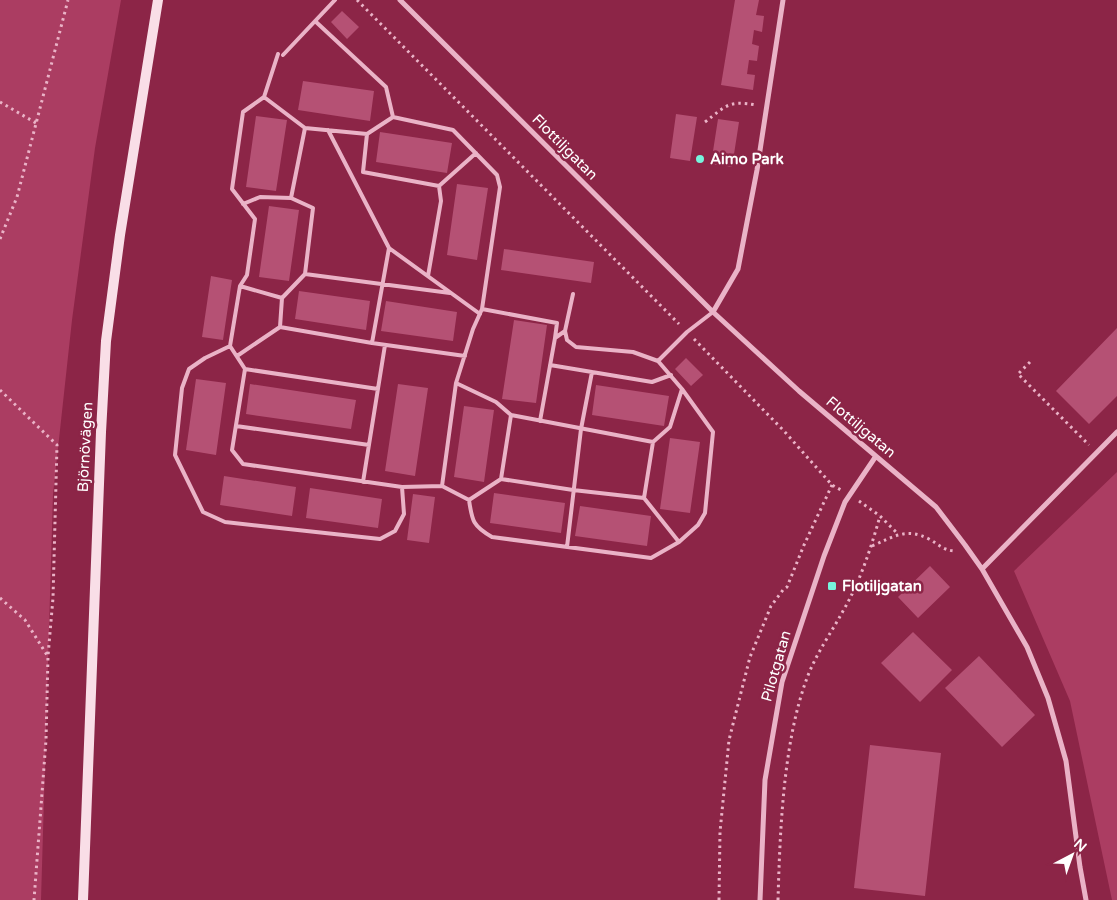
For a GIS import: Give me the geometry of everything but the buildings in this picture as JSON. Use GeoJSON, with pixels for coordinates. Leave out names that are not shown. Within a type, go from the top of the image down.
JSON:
{"type":"FeatureCollection","features":[{"type":"Feature","properties":{"kind":"main road","name":"Björnövägen"},"geometry":{"type":"LineString","coordinates":[[83,900],[106,341],[120,235],[158,0]]}},
{"type":"Feature","properties":{"kind":"street","name":"Flottiljgatan"},"geometry":{"type":"LineString","coordinates":[[400,0],[714,312],[799,391],[936,507],[965,545],[982,570],[1027,647],[1048,698],[1066,761],[1086,900]]}},
{"type":"Feature","properties":{"kind":"street"},"geometry":{"type":"LineString","coordinates":[[714,312],[738,269],[784,0]]}},
{"type":"Feature","properties":{"kind":"street"},"geometry":{"type":"LineString","coordinates":[[982,570],[1117,432]]}},
{"type":"Feature","properties":{"kind":"street","name":"Pilotgatan"},"geometry":{"type":"LineString","coordinates":[[760,900],[764,780],[782,682],[824,556],[845,502],[876,456]]}},
{"type":"Feature","properties":{"kind":"lane"},"geometry":{"type":"LineString","coordinates":[[284,55],[335,0]]}},
{"type":"Feature","properties":{"kind":"lane"},"geometry":{"type":"LineString","coordinates":[[315,21],[386,88],[393,117]]}},
{"type":"Feature","properties":{"kind":"lane"},"geometry":{"type":"LineString","coordinates":[[278,54],[264,97],[243,112],[232,188],[255,220],[247,275],[240,286],[230,346],[245,369],[232,450],[244,464],[402,488],[442,486],[469,500]]}},
{"type":"Feature","properties":{"kind":"lane"},"geometry":{"type":"LineString","coordinates":[[264,97],[305,128],[367,134],[393,117],[453,130],[498,175],[500,187],[482,309],[456,383],[442,486]]}},
{"type":"Feature","properties":{"kind":"lane"},"geometry":{"type":"LineString","coordinates":[[291,198],[305,128]]}},
{"type":"Feature","properties":{"kind":"lane"},"geometry":{"type":"LineString","coordinates":[[328,130],[389,248],[480,314]]}},
{"type":"Feature","properties":{"kind":"lane"},"geometry":{"type":"LineString","coordinates":[[363,172],[367,134]]}},
{"type":"Feature","properties":{"kind":"lane"},"geometry":{"type":"LineString","coordinates":[[439,186],[476,153]]}},
{"type":"Feature","properties":{"kind":"lane"},"geometry":{"type":"LineString","coordinates":[[353,178],[363,172],[439,186]]}},
{"type":"Feature","properties":{"kind":"lane"},"geometry":{"type":"LineString","coordinates":[[428,276],[442,201],[439,186]]}},
{"type":"Feature","properties":{"kind":"lane"},"geometry":{"type":"LineString","coordinates":[[244,204],[260,197],[291,198],[313,208],[304,274],[282,298],[280,327]]}},
{"type":"Feature","properties":{"kind":"lane"},"geometry":{"type":"LineString","coordinates":[[372,343],[389,248]]}},
{"type":"Feature","properties":{"kind":"lane"},"geometry":{"type":"LineString","coordinates":[[304,274],[452,294]]}},
{"type":"Feature","properties":{"kind":"lane"},"geometry":{"type":"LineString","coordinates":[[240,286],[282,298]]}},
{"type":"Feature","properties":{"kind":"lane"},"geometry":{"type":"LineString","coordinates":[[469,500],[472,520],[480,530],[492,538],[651,558],[679,542],[698,525],[705,513],[713,432],[658,360],[633,352],[576,347],[567,340],[565,330],[573,294]]}},
{"type":"Feature","properties":{"kind":"lane"},"geometry":{"type":"LineString","coordinates":[[482,309],[557,322],[540,421]]}},
{"type":"Feature","properties":{"kind":"lane"},"geometry":{"type":"LineString","coordinates":[[658,360],[687,332],[714,312]]}},
{"type":"Feature","properties":{"kind":"lane"},"geometry":{"type":"LineString","coordinates":[[237,356],[280,327],[372,343],[465,356]]}},
{"type":"Feature","properties":{"kind":"lane"},"geometry":{"type":"LineString","coordinates":[[555,338],[565,330]]}},
{"type":"Feature","properties":{"kind":"lane"},"geometry":{"type":"LineString","coordinates":[[363,482],[385,345]]}},
{"type":"Feature","properties":{"kind":"lane"},"geometry":{"type":"LineString","coordinates":[[230,346],[205,358],[190,369],[182,388],[175,455],[203,512],[225,522],[380,540],[395,531],[404,514],[402,488]]}},
{"type":"Feature","properties":{"kind":"lane"},"geometry":{"type":"LineString","coordinates":[[550,365],[652,382],[671,375]]}},
{"type":"Feature","properties":{"kind":"lane"},"geometry":{"type":"LineString","coordinates":[[245,369],[378,389]]}},
{"type":"Feature","properties":{"kind":"lane"},"geometry":{"type":"LineString","coordinates":[[567,547],[581,429],[592,372]]}},
{"type":"Feature","properties":{"kind":"lane"},"geometry":{"type":"LineString","coordinates":[[456,383],[496,402],[511,415],[653,442]]}},
{"type":"Feature","properties":{"kind":"lane"},"geometry":{"type":"LineString","coordinates":[[644,498],[653,442],[670,428],[682,389]]}},
{"type":"Feature","properties":{"kind":"lane"},"geometry":{"type":"LineString","coordinates":[[501,479],[511,415]]}},
{"type":"Feature","properties":{"kind":"lane"},"geometry":{"type":"LineString","coordinates":[[236,426],[369,445]]}},
{"type":"Feature","properties":{"kind":"lane"},"geometry":{"type":"LineString","coordinates":[[469,500],[501,479],[644,498],[679,542]]}},
{"type":"Feature","properties":{"kind":"path"},"geometry":{"type":"LineString","coordinates":[[0,239],[17,197],[68,0]]}},
{"type":"Feature","properties":{"kind":"path"},"geometry":{"type":"LineString","coordinates":[[357,0],[784,431],[832,485],[880,516],[898,534]]}},
{"type":"Feature","properties":{"kind":"path"},"geometry":{"type":"LineString","coordinates":[[0,102],[36,123]]}},
{"type":"Feature","properties":{"kind":"path"},"geometry":{"type":"LineString","coordinates":[[705,122],[724,106],[733,103],[767,107]]}},
{"type":"Feature","properties":{"kind":"path"},"geometry":{"type":"LineString","coordinates":[[1030,362],[1018,374],[1097,453]]}},
{"type":"Feature","properties":{"kind":"path"},"geometry":{"type":"LineString","coordinates":[[0,390],[57,446],[53,598],[48,656],[46,740],[34,900]]}},
{"type":"Feature","properties":{"kind":"path"},"geometry":{"type":"LineString","coordinates":[[719,900],[720,832],[729,740],[750,657],[771,606],[782,590],[788,587],[804,545],[832,485]]}},
{"type":"Feature","properties":{"kind":"path"},"geometry":{"type":"LineString","coordinates":[[778,900],[779,855],[787,766],[796,713],[806,679],[815,659],[844,610],[872,546],[880,516]]}},
{"type":"Feature","properties":{"kind":"path"},"geometry":{"type":"LineString","coordinates":[[872,546],[898,534],[911,532],[928,539],[945,550],[954,551],[965,545]]}},
{"type":"Feature","properties":{"kind":"path"},"geometry":{"type":"LineString","coordinates":[[0,598],[25,620],[48,656]]}},
{"type":"Feature","properties":{"kind":"shaded area"},"geometry":{"type":"Polygon","coordinates":[[[0,0],[121,0],[95,148],[72,320],[53,494],[41,900],[0,900],[0,0]]]}},
{"type":"Feature","properties":{"kind":"shaded area"},"geometry":{"type":"Polygon","coordinates":[[[1117,472],[1117,900],[1112,900],[1070,701],[1014,571],[1117,472]]]}},
{"type":"Feature","properties":{"kind":"place","name":"Aimo Park"},"geometry":{"type":"Point","coordinates":[700,159]}},
{"type":"Feature","properties":{"kind":"place","name":"Flotiljgatan"},"geometry":{"type":"Point","coordinates":[832,586]}}]}
